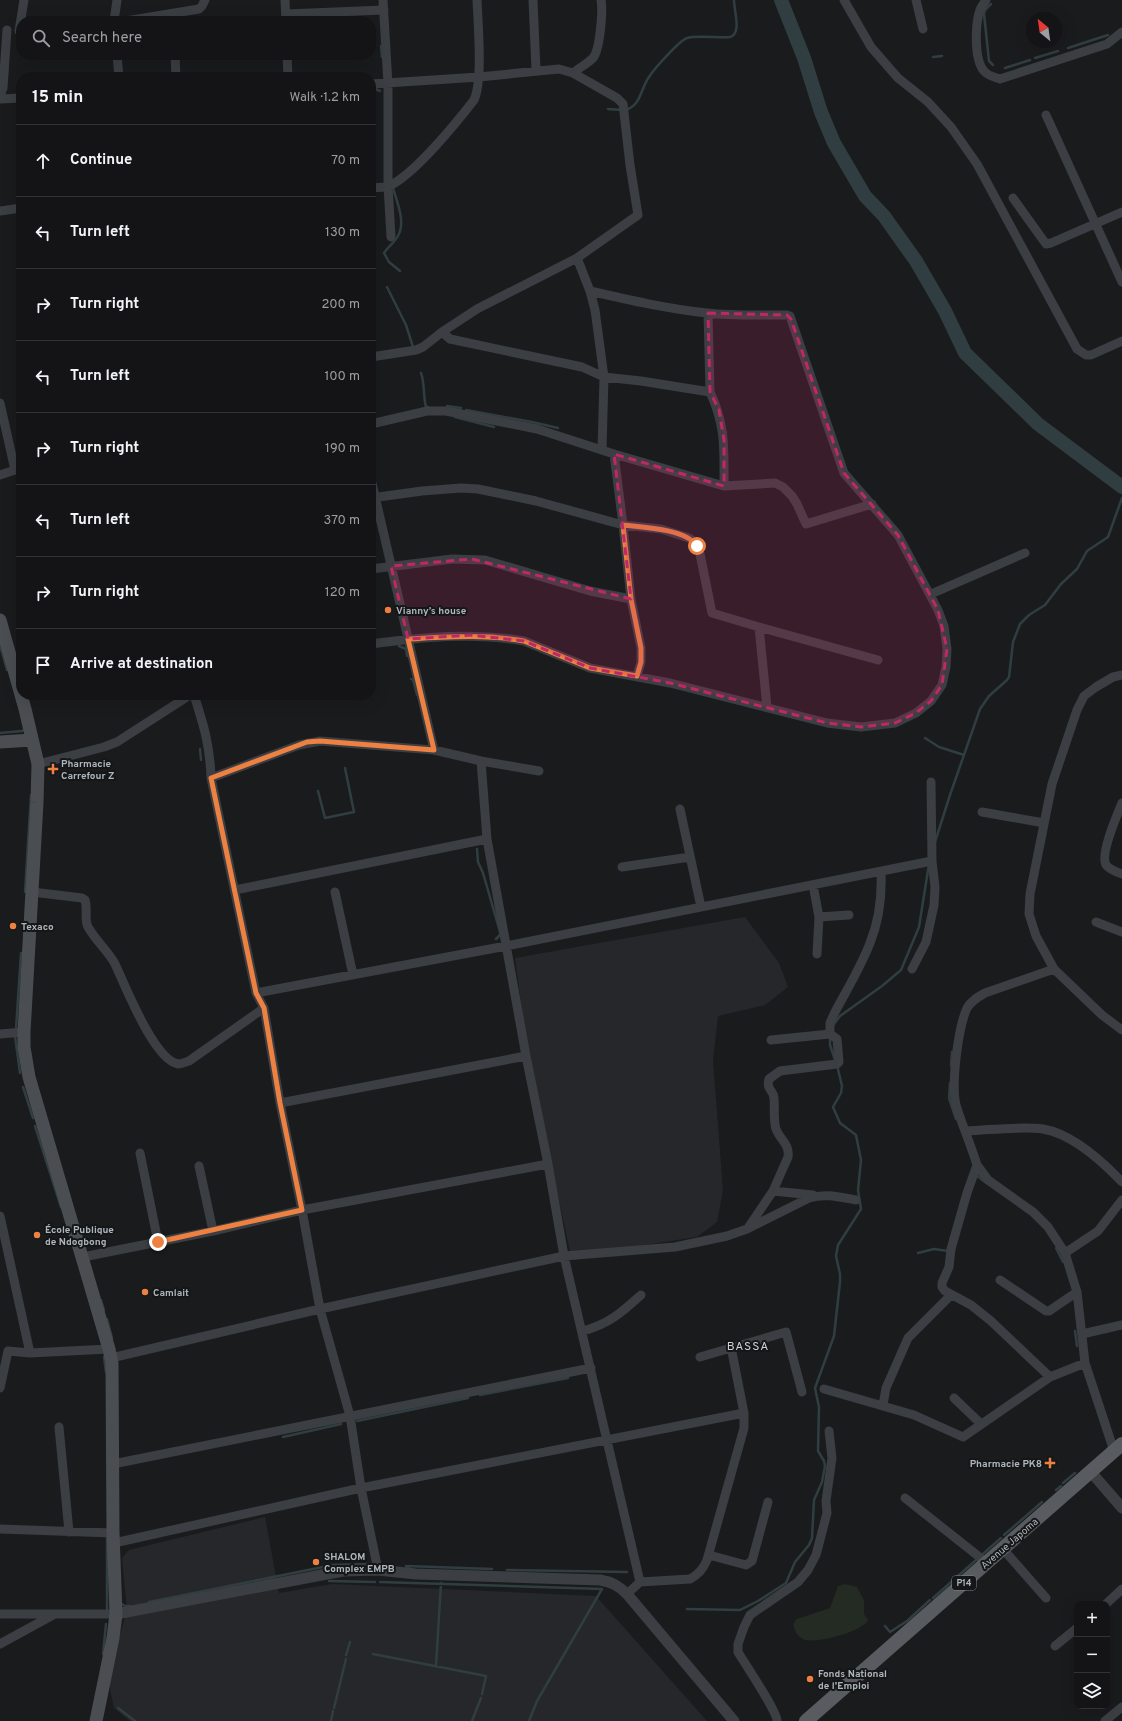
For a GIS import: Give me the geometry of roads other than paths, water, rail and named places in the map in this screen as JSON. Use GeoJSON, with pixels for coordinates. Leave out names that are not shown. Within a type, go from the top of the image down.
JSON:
{"type":"FeatureCollection","features":[{"type":"Feature","properties":{"kind":"main road"},"geometry":{"type":"LineString","coordinates":[[0,620],[16,677]]}},
{"type":"Feature","properties":{"kind":"main road"},"geometry":{"type":"LineString","coordinates":[[22,700],[38,764],[38,803],[24,1047],[29,1077],[84,1257],[110,1354],[116,1614],[112,1646],[96,1721]]}},
{"type":"Feature","properties":{"kind":"main road"},"geometry":{"type":"LineString","coordinates":[[0,742],[32,740]]}},
{"type":"Feature","properties":{"kind":"main road","name":"Avenue Japoma"},"geometry":{"type":"LineString","coordinates":[[806,1721],[1118,1447]]}},
{"type":"Feature","properties":{"kind":"street"},"geometry":{"type":"LineString","coordinates":[[22,16],[24,0]]}},
{"type":"Feature","properties":{"kind":"street"},"geometry":{"type":"LineString","coordinates":[[115,16],[117,0]]}},
{"type":"Feature","properties":{"kind":"street"},"geometry":{"type":"LineString","coordinates":[[176,16],[199,8],[205,0]]}},
{"type":"Feature","properties":{"kind":"street"},"geometry":{"type":"LineString","coordinates":[[285,0],[286,16]]}},
{"type":"Feature","properties":{"kind":"street"},"geometry":{"type":"LineString","coordinates":[[383,0],[388,84],[388,186],[391,236]]}},
{"type":"Feature","properties":{"kind":"street"},"geometry":{"type":"LineString","coordinates":[[376,187],[388,186],[403,178],[417,165],[464,113],[477,93],[479,77],[478,0]]}},
{"type":"Feature","properties":{"kind":"street"},"geometry":{"type":"LineString","coordinates":[[533,0],[536,70]]}},
{"type":"Feature","properties":{"kind":"street"},"geometry":{"type":"LineString","coordinates":[[573,73],[594,57],[597,47],[602,8],[601,0]]}},
{"type":"Feature","properties":{"kind":"street"},"geometry":{"type":"LineString","coordinates":[[844,0],[871,47],[898,78],[928,102],[951,126],[977,164],[1077,349],[1086,355],[1091,355],[1122,340]]}},
{"type":"Feature","properties":{"kind":"street"},"geometry":{"type":"LineString","coordinates":[[916,0],[923,29]]}},
{"type":"Feature","properties":{"kind":"street"},"geometry":{"type":"LineString","coordinates":[[986,0],[980,8],[977,21],[977,52],[978,62],[984,71],[991,77],[1000,79],[1107,44],[1122,32]]}},
{"type":"Feature","properties":{"kind":"street"},"geometry":{"type":"LineString","coordinates":[[310,16],[384,10]]}},
{"type":"Feature","properties":{"kind":"street"},"geometry":{"type":"LineString","coordinates":[[16,31],[4,29],[3,88],[0,98],[16,98]]}},
{"type":"Feature","properties":{"kind":"street"},"geometry":{"type":"LineString","coordinates":[[117,60],[119,72]]}},
{"type":"Feature","properties":{"kind":"street"},"geometry":{"type":"LineString","coordinates":[[175,60],[176,72]]}},
{"type":"Feature","properties":{"kind":"street"},"geometry":{"type":"LineString","coordinates":[[288,60],[288,72]]}},
{"type":"Feature","properties":{"kind":"street"},"geometry":{"type":"LineString","coordinates":[[376,84],[479,77],[536,70],[559,69],[573,73],[618,98],[624,104],[630,166],[638,215],[577,258],[477,309],[419,349],[376,356]]}},
{"type":"Feature","properties":{"kind":"street"},"geometry":{"type":"LineString","coordinates":[[1046,115],[1122,282]]}},
{"type":"Feature","properties":{"kind":"street"},"geometry":{"type":"LineString","coordinates":[[1013,198],[1046,244],[1122,212]]}},
{"type":"Feature","properties":{"kind":"street"},"geometry":{"type":"LineString","coordinates":[[0,211],[16,209]]}},
{"type":"Feature","properties":{"kind":"street"},"geometry":{"type":"LineString","coordinates":[[577,258],[595,310],[604,377],[602,450]]}},
{"type":"Feature","properties":{"kind":"street"},"geometry":{"type":"LineString","coordinates":[[376,643],[408,639],[472,635],[514,639],[524,641],[590,668],[670,683],[827,723],[861,727],[895,723],[916,713],[931,702],[942,685],[946,667],[947,649],[944,626],[930,594],[898,535],[844,473],[790,316],[751,316],[708,313],[636,302],[590,292]]}},
{"type":"Feature","properties":{"kind":"street"},"geometry":{"type":"LineString","coordinates":[[708,313],[710,392],[719,410],[724,440],[724,486]]}},
{"type":"Feature","properties":{"kind":"street"},"geometry":{"type":"LineString","coordinates":[[442,332],[450,339],[582,367],[604,377],[710,392]]}},
{"type":"Feature","properties":{"kind":"street"},"geometry":{"type":"LineString","coordinates":[[0,403],[4,438],[16,465]]}},
{"type":"Feature","properties":{"kind":"street"},"geometry":{"type":"LineString","coordinates":[[376,423],[427,411],[446,411],[536,429],[614,454],[724,486],[775,483],[783,487],[797,504],[806,524],[872,504]]}},
{"type":"Feature","properties":{"kind":"street"},"geometry":{"type":"LineString","coordinates":[[614,454],[631,599],[641,648],[641,662],[637,676]]}},
{"type":"Feature","properties":{"kind":"street"},"geometry":{"type":"LineString","coordinates":[[0,475],[16,470]]}},
{"type":"Feature","properties":{"kind":"street"},"geometry":{"type":"LineString","coordinates":[[376,498],[422,491],[461,488],[478,489],[536,501],[623,525],[661,529],[689,538],[694,541],[700,554],[712,613],[878,660]]}},
{"type":"Feature","properties":{"kind":"street"},"geometry":{"type":"LineString","coordinates":[[376,506],[434,750]]}},
{"type":"Feature","properties":{"kind":"street"},"geometry":{"type":"LineString","coordinates":[[930,594],[1025,553]]}},
{"type":"Feature","properties":{"kind":"street"},"geometry":{"type":"LineString","coordinates":[[376,568],[452,559],[485,560],[590,591],[631,599]]}},
{"type":"Feature","properties":{"kind":"street"},"geometry":{"type":"LineString","coordinates":[[759,627],[767,707]]}},
{"type":"Feature","properties":{"kind":"street"},"geometry":{"type":"LineString","coordinates":[[1122,675],[1096,686],[1084,696],[1077,710],[1052,784],[1030,894],[1029,914],[1036,936],[1054,969],[1102,1014],[1122,1030]]}},
{"type":"Feature","properties":{"kind":"street"},"geometry":{"type":"LineString","coordinates":[[38,764],[104,747],[117,742],[182,700]]}},
{"type":"Feature","properties":{"kind":"street"},"geometry":{"type":"LineString","coordinates":[[196,700],[210,752],[211,778],[256,993],[264,1008],[280,1103],[302,1210],[320,1309],[350,1416],[361,1488],[378,1570]]}},
{"type":"Feature","properties":{"kind":"street"},"geometry":{"type":"LineString","coordinates":[[211,778],[307,742],[320,741],[434,750],[481,761],[540,771]]}},
{"type":"Feature","properties":{"kind":"street"},"geometry":{"type":"LineString","coordinates":[[481,761],[487,839],[564,1256],[583,1331],[640,1582]]}},
{"type":"Feature","properties":{"kind":"street"},"geometry":{"type":"LineString","coordinates":[[912,969],[926,942],[934,905],[935,887],[932,861],[931,782]]}},
{"type":"Feature","properties":{"kind":"street"},"geometry":{"type":"LineString","coordinates":[[1122,803],[1112,828],[1104,858],[1110,869],[1122,874]]}},
{"type":"Feature","properties":{"kind":"street"},"geometry":{"type":"LineString","coordinates":[[680,809],[701,907]]}},
{"type":"Feature","properties":{"kind":"street"},"geometry":{"type":"LineString","coordinates":[[982,812],[1044,823]]}},
{"type":"Feature","properties":{"kind":"street"},"geometry":{"type":"LineString","coordinates":[[1112,828],[1122,829]]}},
{"type":"Feature","properties":{"kind":"street"},"geometry":{"type":"LineString","coordinates":[[235,890],[487,839]]}},
{"type":"Feature","properties":{"kind":"street"},"geometry":{"type":"LineString","coordinates":[[622,867],[690,857]]}},
{"type":"Feature","properties":{"kind":"street"},"geometry":{"type":"LineString","coordinates":[[256,993],[506,946],[932,861]]}},
{"type":"Feature","properties":{"kind":"street"},"geometry":{"type":"LineString","coordinates":[[830,1034],[830,1023],[868,949],[873,936],[881,894],[881,871]]}},
{"type":"Feature","properties":{"kind":"street"},"geometry":{"type":"LineString","coordinates":[[813,885],[819,917],[817,954]]}},
{"type":"Feature","properties":{"kind":"street"},"geometry":{"type":"LineString","coordinates":[[32,892],[82,898],[85,900],[88,928],[112,959],[140,1020],[163,1052],[173,1062],[183,1064],[189,1061],[264,1008]]}},
{"type":"Feature","properties":{"kind":"street"},"geometry":{"type":"LineString","coordinates":[[335,892],[353,975]]}},
{"type":"Feature","properties":{"kind":"street"},"geometry":{"type":"LineString","coordinates":[[819,917],[849,916]]}},
{"type":"Feature","properties":{"kind":"street"},"geometry":{"type":"LineString","coordinates":[[1096,922],[1122,932]]}},
{"type":"Feature","properties":{"kind":"street"},"geometry":{"type":"LineString","coordinates":[[1054,969],[985,993],[975,999],[968,1007],[959,1034],[955,1080],[956,1104],[977,1165],[988,1180],[1034,1212],[1048,1227],[1065,1253],[1077,1292],[1085,1363],[1118,1447]]}},
{"type":"Feature","properties":{"kind":"street"},"geometry":{"type":"LineString","coordinates":[[0,1034],[24,1032]]}},
{"type":"Feature","properties":{"kind":"street"},"geometry":{"type":"LineString","coordinates":[[747,1229],[773,1191],[788,1157],[789,1151],[776,1130],[774,1097],[768,1087],[769,1078],[780,1071],[838,1063],[837,1039],[830,1034],[771,1040]]}},
{"type":"Feature","properties":{"kind":"street"},"geometry":{"type":"LineString","coordinates":[[280,1103],[526,1056]]}},
{"type":"Feature","properties":{"kind":"street"},"geometry":{"type":"LineString","coordinates":[[966,1131],[1024,1128],[1044,1130],[1065,1137],[1090,1152],[1122,1182]]}},
{"type":"Feature","properties":{"kind":"street"},"geometry":{"type":"LineString","coordinates":[[140,1153],[158,1242]]}},
{"type":"Feature","properties":{"kind":"street"},"geometry":{"type":"LineString","coordinates":[[84,1257],[213,1231],[302,1210],[548,1164]]}},
{"type":"Feature","properties":{"kind":"street"},"geometry":{"type":"LineString","coordinates":[[977,1165],[967,1193],[951,1249],[949,1267],[942,1283],[945,1291],[971,1305],[991,1320],[1050,1377]]}},
{"type":"Feature","properties":{"kind":"street"},"geometry":{"type":"LineString","coordinates":[[199,1166],[213,1231]]}},
{"type":"Feature","properties":{"kind":"street"},"geometry":{"type":"LineString","coordinates":[[773,1191],[812,1196],[826,1195],[856,1200]]}},
{"type":"Feature","properties":{"kind":"street"},"geometry":{"type":"LineString","coordinates":[[0,1388],[4,1349],[30,1353],[110,1354],[564,1256],[675,1247],[728,1236],[747,1229],[809,1198],[826,1195]]}},
{"type":"Feature","properties":{"kind":"street"},"geometry":{"type":"LineString","coordinates":[[1065,1253],[1098,1231],[1122,1200]]}},
{"type":"Feature","properties":{"kind":"street"},"geometry":{"type":"LineString","coordinates":[[0,1216],[30,1353]]}},
{"type":"Feature","properties":{"kind":"street"},"geometry":{"type":"LineString","coordinates":[[1000,1280],[1046,1311],[1049,1311],[1077,1292]]}},
{"type":"Feature","properties":{"kind":"street"},"geometry":{"type":"LineString","coordinates":[[583,1331],[600,1327],[616,1318],[641,1295]]}},
{"type":"Feature","properties":{"kind":"street"},"geometry":{"type":"LineString","coordinates":[[883,1405],[886,1388],[908,1338],[951,1295]]}},
{"type":"Feature","properties":{"kind":"street"},"geometry":{"type":"LineString","coordinates":[[1082,1334],[1122,1325]]}},
{"type":"Feature","properties":{"kind":"street"},"geometry":{"type":"LineString","coordinates":[[700,1357],[786,1332],[802,1392]]}},
{"type":"Feature","properties":{"kind":"street"},"geometry":{"type":"LineString","coordinates":[[627,1594],[640,1582],[690,1579],[703,1569],[709,1555],[741,1440],[744,1413],[732,1347]]}},
{"type":"Feature","properties":{"kind":"street"},"geometry":{"type":"LineString","coordinates":[[824,1389],[883,1405],[934,1423],[961,1437],[965,1436],[1050,1377],[1085,1363]]}},
{"type":"Feature","properties":{"kind":"street"},"geometry":{"type":"LineString","coordinates":[[113,1464],[591,1368]]}},
{"type":"Feature","properties":{"kind":"street"},"geometry":{"type":"LineString","coordinates":[[954,1398],[981,1424]]}},
{"type":"Feature","properties":{"kind":"street"},"geometry":{"type":"LineString","coordinates":[[0,1529],[69,1532],[114,1538],[744,1413]]}},
{"type":"Feature","properties":{"kind":"street"},"geometry":{"type":"LineString","coordinates":[[59,1427],[69,1532]]}},
{"type":"Feature","properties":{"kind":"street"},"geometry":{"type":"LineString","coordinates":[[777,1721],[771,1707],[738,1652],[738,1644],[750,1615],[798,1582],[808,1570],[816,1555],[828,1513],[826,1500],[832,1458],[829,1431]]}},
{"type":"Feature","properties":{"kind":"street"},"geometry":{"type":"LineString","coordinates":[[1090,1472],[1122,1508]]}},
{"type":"Feature","properties":{"kind":"street"},"geometry":{"type":"LineString","coordinates":[[905,1498],[987,1563]]}},
{"type":"Feature","properties":{"kind":"street"},"geometry":{"type":"LineString","coordinates":[[709,1555],[746,1565],[752,1562],[768,1502]]}},
{"type":"Feature","properties":{"kind":"street"},"geometry":{"type":"LineString","coordinates":[[1003,1549],[1046,1598]]}},
{"type":"Feature","properties":{"kind":"street"},"geometry":{"type":"LineString","coordinates":[[0,1614],[116,1614],[331,1573],[378,1570],[416,1574],[610,1581],[618,1585],[627,1594],[734,1721]]}},
{"type":"Feature","properties":{"kind":"street"},"geometry":{"type":"LineString","coordinates":[[1110,1601],[1120,1595]]}},
{"type":"Feature","properties":{"kind":"street"},"geometry":{"type":"LineString","coordinates":[[0,1644],[55,1614]]}},
{"type":"Feature","properties":{"kind":"street"},"geometry":{"type":"LineString","coordinates":[[1055,1646],[1074,1630]]}},
{"type":"Feature","properties":{"kind":"street"},"geometry":{"type":"LineString","coordinates":[[1105,1721],[1122,1707]]}},
{"type":"Feature","properties":{"kind":"waterway"},"geometry":{"type":"LineString","coordinates":[[628,109],[636,103],[646,81],[652,73],[683,40],[691,37],[730,37],[734,35],[737,27],[734,0]]}},
{"type":"Feature","properties":{"kind":"waterway"},"geometry":{"type":"LineString","coordinates":[[781,0],[804,58],[821,112],[834,143],[865,196],[884,216],[916,261],[945,311],[965,353],[1038,424],[1122,487]]}},
{"type":"Feature","properties":{"kind":"waterway"},"geometry":{"type":"LineString","coordinates":[[991,4],[985,10],[984,14],[989,61],[993,65]]}},
{"type":"Feature","properties":{"kind":"waterway"},"geometry":{"type":"LineString","coordinates":[[1068,48],[1108,35]]}},
{"type":"Feature","properties":{"kind":"waterway"},"geometry":{"type":"LineString","coordinates":[[381,46],[382,57]]}},
{"type":"Feature","properties":{"kind":"waterway"},"geometry":{"type":"LineString","coordinates":[[1035,58],[1058,51]]}},
{"type":"Feature","properties":{"kind":"waterway"},"geometry":{"type":"LineString","coordinates":[[933,57],[942,56]]}},
{"type":"Feature","properties":{"kind":"waterway"},"geometry":{"type":"LineString","coordinates":[[1005,68],[1030,60]]}},
{"type":"Feature","properties":{"kind":"waterway"},"geometry":{"type":"LineString","coordinates":[[376,89],[380,91]]}},
{"type":"Feature","properties":{"kind":"waterway"},"geometry":{"type":"LineString","coordinates":[[608,109],[622,110]]}},
{"type":"Feature","properties":{"kind":"waterway"},"geometry":{"type":"LineString","coordinates":[[393,188],[400,212],[401,225],[395,241],[384,253],[389,262],[400,271]]}},
{"type":"Feature","properties":{"kind":"waterway"},"geometry":{"type":"LineString","coordinates":[[387,287],[406,325],[413,347]]}},
{"type":"Feature","properties":{"kind":"waterway"},"geometry":{"type":"LineString","coordinates":[[421,373],[425,403],[426,407],[428,407]]}},
{"type":"Feature","properties":{"kind":"waterway"},"geometry":{"type":"LineString","coordinates":[[447,406],[461,408]]}},
{"type":"Feature","properties":{"kind":"waterway"},"geometry":{"type":"LineString","coordinates":[[466,410],[558,428]]}},
{"type":"Feature","properties":{"kind":"waterway"},"geometry":{"type":"LineString","coordinates":[[455,417],[494,427]]}},
{"type":"Feature","properties":{"kind":"waterway"},"geometry":{"type":"LineString","coordinates":[[935,842],[980,709],[989,696],[1009,677],[1013,642],[1020,624],[1029,615],[1045,605],[1061,584],[1077,569],[1087,551],[1108,537],[1122,498]]}},
{"type":"Feature","properties":{"kind":"waterway"},"geometry":{"type":"LineString","coordinates":[[0,645],[7,670]]}},
{"type":"Feature","properties":{"kind":"waterway"},"geometry":{"type":"LineString","coordinates":[[399,646],[406,649],[407,656]]}},
{"type":"Feature","properties":{"kind":"waterway"},"geometry":{"type":"LineString","coordinates":[[411,679],[413,680],[417,695]]}},
{"type":"Feature","properties":{"kind":"waterway"},"geometry":{"type":"LineString","coordinates":[[0,733],[22,731],[25,729]]}},
{"type":"Feature","properties":{"kind":"waterway"},"geometry":{"type":"LineString","coordinates":[[925,738],[939,747],[964,755]]}},
{"type":"Feature","properties":{"kind":"waterway"},"geometry":{"type":"LineString","coordinates":[[200,749],[201,760]]}},
{"type":"Feature","properties":{"kind":"waterway"},"geometry":{"type":"LineString","coordinates":[[318,791],[325,818],[354,812],[345,768]]}},
{"type":"Feature","properties":{"kind":"waterway"},"geometry":{"type":"LineString","coordinates":[[25,892],[31,795]]}},
{"type":"Feature","properties":{"kind":"waterway"},"geometry":{"type":"LineString","coordinates":[[477,849],[478,862],[483,873],[500,932],[500,935],[496,939]]}},
{"type":"Feature","properties":{"kind":"waterway"},"geometry":{"type":"LineString","coordinates":[[834,1024],[840,1016],[882,986],[901,970],[919,927],[929,864]]}},
{"type":"Feature","properties":{"kind":"waterway"},"geometry":{"type":"LineString","coordinates":[[16,1029],[21,953]]}},
{"type":"Feature","properties":{"kind":"waterway"},"geometry":{"type":"LineString","coordinates":[[15,1036],[20,1073]]}},
{"type":"Feature","properties":{"kind":"waterway"},"geometry":{"type":"LineString","coordinates":[[830,1036],[830,1045],[835,1060]]}},
{"type":"Feature","properties":{"kind":"waterway"},"geometry":{"type":"LineString","coordinates":[[951,1066],[952,1052]]}},
{"type":"Feature","properties":{"kind":"waterway"},"geometry":{"type":"LineString","coordinates":[[687,1609],[740,1610],[758,1601],[786,1583],[795,1562],[809,1545],[812,1538],[814,1500],[822,1482],[825,1466],[824,1461],[818,1451],[819,1407],[815,1388],[834,1336],[840,1282],[840,1274],[836,1256],[838,1245],[861,1209],[858,1190],[861,1160],[856,1135],[840,1123],[833,1107],[841,1093],[842,1086],[837,1065]]}},
{"type":"Feature","properties":{"kind":"waterway"},"geometry":{"type":"LineString","coordinates":[[950,1083],[949,1098],[956,1119]]}},
{"type":"Feature","properties":{"kind":"waterway"},"geometry":{"type":"LineString","coordinates":[[23,1087],[33,1118]]}},
{"type":"Feature","properties":{"kind":"waterway"},"geometry":{"type":"LineString","coordinates":[[35,1126],[61,1207]]}},
{"type":"Feature","properties":{"kind":"waterway"},"geometry":{"type":"LineString","coordinates":[[976,1175],[985,1182]]}},
{"type":"Feature","properties":{"kind":"waterway"},"geometry":{"type":"LineString","coordinates":[[1056,1248],[1063,1262]]}},
{"type":"Feature","properties":{"kind":"waterway"},"geometry":{"type":"LineString","coordinates":[[918,1253],[934,1249],[948,1251]]}},
{"type":"Feature","properties":{"kind":"waterway"},"geometry":{"type":"LineString","coordinates":[[101,1300],[104,1310]]}},
{"type":"Feature","properties":{"kind":"waterway"},"geometry":{"type":"LineString","coordinates":[[107,1319],[112,1338]]}},
{"type":"Feature","properties":{"kind":"waterway"},"geometry":{"type":"LineString","coordinates":[[1075,1331],[1077,1346]]}},
{"type":"Feature","properties":{"kind":"waterway"},"geometry":{"type":"LineString","coordinates":[[104,1357],[106,1372]]}},
{"type":"Feature","properties":{"kind":"waterway"},"geometry":{"type":"LineString","coordinates":[[480,1395],[568,1378]]}},
{"type":"Feature","properties":{"kind":"waterway"},"geometry":{"type":"LineString","coordinates":[[357,1421],[468,1398]]}},
{"type":"Feature","properties":{"kind":"waterway"},"geometry":{"type":"LineString","coordinates":[[283,1437],[341,1424]]}},
{"type":"Feature","properties":{"kind":"waterway"},"geometry":{"type":"LineString","coordinates":[[1063,1483],[1075,1473]]}},
{"type":"Feature","properties":{"kind":"waterway"},"geometry":{"type":"LineString","coordinates":[[1056,1490],[1061,1486]]}},
{"type":"Feature","properties":{"kind":"waterway"},"geometry":{"type":"LineString","coordinates":[[1004,1535],[1042,1502]]}},
{"type":"Feature","properties":{"kind":"waterway"},"geometry":{"type":"LineString","coordinates":[[107,1537],[107,1611]]}},
{"type":"Feature","properties":{"kind":"waterway"},"geometry":{"type":"LineString","coordinates":[[933,1598],[1001,1538]]}},
{"type":"Feature","properties":{"kind":"waterway"},"geometry":{"type":"LineString","coordinates":[[149,1602],[333,1565],[369,1564]]}},
{"type":"Feature","properties":{"kind":"waterway"},"geometry":{"type":"LineString","coordinates":[[409,1569],[406,1566],[492,1569]]}},
{"type":"Feature","properties":{"kind":"waterway"},"geometry":{"type":"LineString","coordinates":[[507,1570],[627,1572]]}},
{"type":"Feature","properties":{"kind":"waterway"},"geometry":{"type":"LineString","coordinates":[[329,1581],[375,1582]]}},
{"type":"Feature","properties":{"kind":"waterway"},"geometry":{"type":"LineString","coordinates":[[380,1582],[602,1589],[537,1701],[529,1721]]}},
{"type":"Feature","properties":{"kind":"waterway"},"geometry":{"type":"LineString","coordinates":[[436,1666],[441,1583]]}},
{"type":"Feature","properties":{"kind":"waterway"},"geometry":{"type":"LineString","coordinates":[[885,1626],[890,1632],[907,1621],[930,1600]]}},
{"type":"Feature","properties":{"kind":"waterway"},"geometry":{"type":"LineString","coordinates":[[120,1603],[125,1606],[130,1606]]}},
{"type":"Feature","properties":{"kind":"waterway"},"geometry":{"type":"LineString","coordinates":[[103,1654],[106,1624]]}},
{"type":"Feature","properties":{"kind":"waterway"},"geometry":{"type":"LineString","coordinates":[[346,1655],[350,1642]]}},
{"type":"Feature","properties":{"kind":"waterway"},"geometry":{"type":"LineString","coordinates":[[373,1654],[486,1676],[482,1694]]}},
{"type":"Feature","properties":{"kind":"waterway"},"geometry":{"type":"LineString","coordinates":[[334,1708],[346,1659]]}},
{"type":"Feature","properties":{"kind":"waterway"},"geometry":{"type":"LineString","coordinates":[[472,1721],[481,1698]]}},
{"type":"Feature","properties":{"kind":"waterway"},"geometry":{"type":"LineString","coordinates":[[118,1708],[135,1721]]}},
{"type":"Feature","properties":{"kind":"waterway"},"geometry":{"type":"LineString","coordinates":[[331,1721],[333,1711]]}},
{"type":"Feature","properties":{"kind":"place","name":"Vianny’s house"},"geometry":{"type":"Point","coordinates":[388,610]}},
{"type":"Feature","properties":{"kind":"place","name":"Pharmacie Carrefour Z"},"geometry":{"type":"Point","coordinates":[53,769]}},
{"type":"Feature","properties":{"kind":"place","name":"Texaco"},"geometry":{"type":"Point","coordinates":[13,926]}},
{"type":"Feature","properties":{"kind":"place","name":"École Publique de Ndogbong"},"geometry":{"type":"Point","coordinates":[37,1235]}},
{"type":"Feature","properties":{"kind":"place","name":"Camlait"},"geometry":{"type":"Point","coordinates":[145,1292]}},
{"type":"Feature","properties":{"kind":"place","name":"Pharmacie PK8"},"geometry":{"type":"Point","coordinates":[1050,1463]}},
{"type":"Feature","properties":{"kind":"place","name":"SHALOM Complex EMPB"},"geometry":{"type":"Point","coordinates":[316,1562]}},
{"type":"Feature","properties":{"kind":"place","name":"Fonds National de l'Emploi"},"geometry":{"type":"Point","coordinates":[810,1679]}},
{"type":"Feature","properties":{"kind":"district","name":"BASSA"},"geometry":{"type":"Point","coordinates":[748,1346]}}]}
